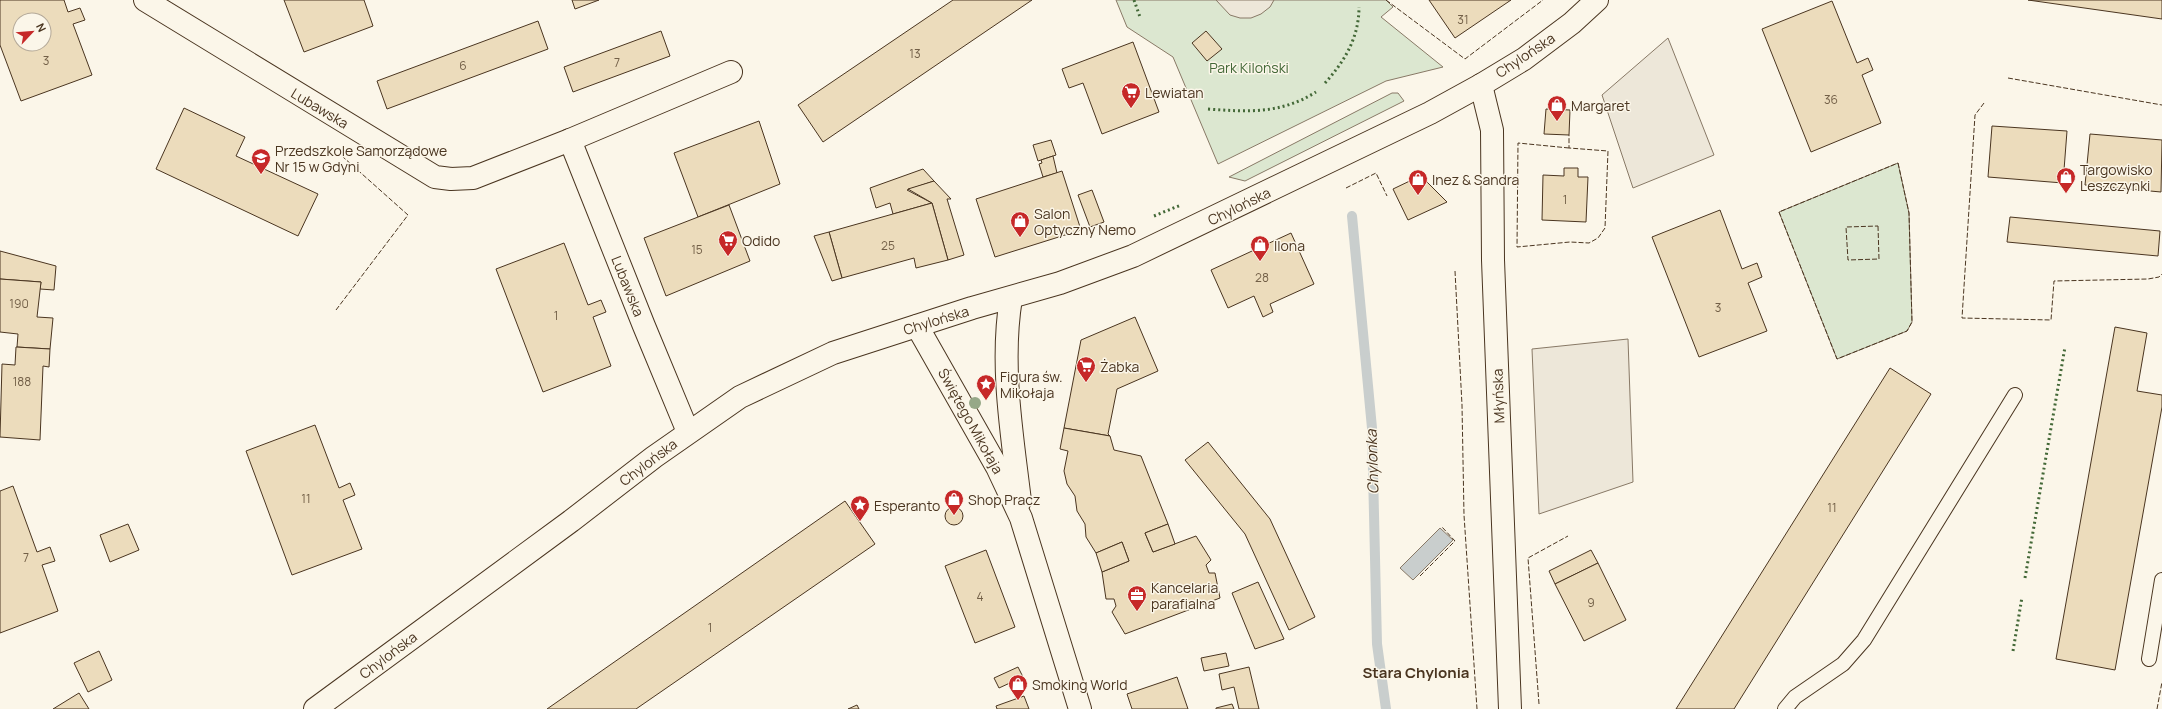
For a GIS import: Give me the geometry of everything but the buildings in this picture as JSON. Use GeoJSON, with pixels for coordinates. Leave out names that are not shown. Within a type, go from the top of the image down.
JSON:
{"type":"FeatureCollection","features":[{"type":"Feature","properties":{"kind":"street","name":"Lubawska"},"geometry":{"type":"LineString","coordinates":[[145,0],[435,178],[451,180],[472,178],[570,140],[731,72]]}},
{"type":"Feature","properties":{"kind":"street","name":"Chylońska"},"geometry":{"type":"LineString","coordinates":[[315,709],[688,432],[740,397],[833,353],[1060,283],[1133,256],[1430,113],[1524,59],[1572,23],[1597,0]]}},
{"type":"Feature","properties":{"kind":"street","name":"Młyńska"},"geometry":{"type":"LineString","coordinates":[[1480,85],[1492,130],[1493,260],[1510,709]]}},
{"type":"Feature","properties":{"kind":"street","name":"Lubawska"},"geometry":{"type":"LineString","coordinates":[[570,140],[688,432]]}},
{"type":"Feature","properties":{"kind":"street","name":"Świętego Mikołaja"},"geometry":{"type":"LineString","coordinates":[[1011,298],[1007,323],[1005,353],[1021,518]]}},
{"type":"Feature","properties":{"kind":"street","name":"Świętego Mikołaja"},"geometry":{"type":"LineString","coordinates":[[917,326],[997,467],[1021,518],[1080,709]]}},
{"type":"Feature","properties":{"kind":"lane"},"geometry":{"type":"LineString","coordinates":[[1784,709],[1795,697],[1843,664],[1864,640],[2015,395]]}},
{"type":"Feature","properties":{"kind":"lane"},"geometry":{"type":"LineString","coordinates":[[2149,659],[2162,580]]}},
{"type":"Feature","properties":{"kind":"green space","name":"Park Kiloński"},"geometry":{"type":"Polygon","coordinates":[[[1116,0],[1386,0],[1393,7],[1381,17],[1443,67],[1386,81],[1218,164],[1173,57],[1127,27],[1116,0]]]}},
{"type":"Feature","properties":{"kind":"green space"},"geometry":{"type":"Polygon","coordinates":[[[1392,93],[1398,93],[1404,101],[1245,181],[1229,177],[1392,93]]]}},
{"type":"Feature","properties":{"kind":"green space"},"geometry":{"type":"Polygon","coordinates":[[[1898,163],[1909,213],[1912,322],[1907,331],[1837,359],[1779,212],[1898,163]]]}},
{"type":"Feature","properties":{"kind":"shaded area"},"geometry":{"type":"Polygon","coordinates":[[[1216,0],[1274,0],[1270,7],[1261,14],[1251,18],[1240,18],[1230,15],[1216,0]]]}},
{"type":"Feature","properties":{"kind":"shaded area"},"geometry":{"type":"Polygon","coordinates":[[[1668,38],[1714,155],[1633,188],[1602,95],[1668,38]]]}},
{"type":"Feature","properties":{"kind":"shaded area"},"geometry":{"type":"Polygon","coordinates":[[[1628,339],[1633,482],[1539,514],[1532,349],[1628,339]]]}},
{"type":"Feature","properties":{"kind":"shaded area"},"geometry":{"type":"Polygon","coordinates":[[[1440,528],[1453,540],[1413,580],[1400,568],[1440,528]]]}},
{"type":"Feature","properties":{"kind":"waterway","name":"Chylonka"},"geometry":{"type":"LineString","coordinates":[[1352,216],[1372,428],[1377,644],[1386,709]]}},
{"type":"Feature","properties":{"kind":"hedge"},"geometry":{"type":"LineString","coordinates":[[1134,0],[1140,17]]}},
{"type":"Feature","properties":{"kind":"hedge"},"geometry":{"type":"LineString","coordinates":[[1325,83],[1339,66],[1350,48],[1354,38],[1359,7]]}},
{"type":"Feature","properties":{"kind":"hedge"},"geometry":{"type":"LineString","coordinates":[[1208,109],[1251,111],[1277,108],[1303,99],[1316,92]]}},
{"type":"Feature","properties":{"kind":"hedge"},"geometry":{"type":"LineString","coordinates":[[1154,216],[1181,205]]}},
{"type":"Feature","properties":{"kind":"hedge"},"geometry":{"type":"LineString","coordinates":[[2025,578],[2065,347]]}},
{"type":"Feature","properties":{"kind":"hedge"},"geometry":{"type":"LineString","coordinates":[[2013,651],[2022,597]]}},
{"type":"Feature","properties":{"kind":"fence"},"geometry":{"type":"LineString","coordinates":[[1386,0],[1465,59],[1543,0]]}},
{"type":"Feature","properties":{"kind":"fence"},"geometry":{"type":"LineString","coordinates":[[2008,78],[2162,105]]}},
{"type":"Feature","properties":{"kind":"fence"},"geometry":{"type":"LineString","coordinates":[[1984,103],[1975,115],[1962,318],[2051,320],[2054,281],[2148,279],[2159,277],[2162,274]]}},
{"type":"Feature","properties":{"kind":"fence"},"geometry":{"type":"LineString","coordinates":[[1569,135],[1569,148],[1608,151],[1605,228],[1598,238],[1589,243],[1570,242],[1517,247],[1518,143],[1569,148]]}},
{"type":"Feature","properties":{"kind":"fence"},"geometry":{"type":"LineString","coordinates":[[336,310],[408,215],[343,157]]}},
{"type":"Feature","properties":{"kind":"fence"},"geometry":{"type":"LineString","coordinates":[[1898,163],[1909,213],[1912,322],[1907,331],[1837,359],[1779,212],[1898,163]]}},
{"type":"Feature","properties":{"kind":"fence"},"geometry":{"type":"LineString","coordinates":[[1346,188],[1376,173],[1387,196]]}},
{"type":"Feature","properties":{"kind":"fence"},"geometry":{"type":"LineString","coordinates":[[1878,226],[1879,259],[1848,260],[1846,227],[1878,226]]}},
{"type":"Feature","properties":{"kind":"fence"},"geometry":{"type":"LineString","coordinates":[[1455,271],[1462,405],[1464,515],[1477,709]]}},
{"type":"Feature","properties":{"kind":"fence"},"geometry":{"type":"LineString","coordinates":[[1420,576],[1455,541],[1442,527]]}},
{"type":"Feature","properties":{"kind":"fence"},"geometry":{"type":"LineString","coordinates":[[1539,704],[1528,558],[1568,536]]}},
{"type":"Feature","properties":{"kind":"fence"},"geometry":{"type":"LineString","coordinates":[[2157,709],[2162,682]]}},
{"type":"Feature","properties":{"kind":"place","name":"Lewiatan"},"geometry":{"type":"Point","coordinates":[1131,109]}},
{"type":"Feature","properties":{"kind":"place","name":"Margaret"},"geometry":{"type":"Point","coordinates":[1557,122]}},
{"type":"Feature","properties":{"kind":"place","name":"Przedszkole Samorządowe Nr 15 w Gdyni"},"geometry":{"type":"Point","coordinates":[261,175]}},
{"type":"Feature","properties":{"kind":"place","name":"Targowisko Leszczynki"},"geometry":{"type":"Point","coordinates":[2066,194]}},
{"type":"Feature","properties":{"kind":"place","name":"Inez & Sandra"},"geometry":{"type":"Point","coordinates":[1418,196]}},
{"type":"Feature","properties":{"kind":"place","name":"Salon Optyczny Nemo"},"geometry":{"type":"Point","coordinates":[1020,238]}},
{"type":"Feature","properties":{"kind":"place","name":"Odido"},"geometry":{"type":"Point","coordinates":[728,257]}},
{"type":"Feature","properties":{"kind":"place","name":"Ilona"},"geometry":{"type":"Point","coordinates":[1260,262]}},
{"type":"Feature","properties":{"kind":"place","name":"Żabka"},"geometry":{"type":"Point","coordinates":[1086,383]}},
{"type":"Feature","properties":{"kind":"place","name":"Figura św. Mikołaja"},"geometry":{"type":"Point","coordinates":[986,401]}},
{"type":"Feature","properties":{"kind":"place","name":"Shop Pracz"},"geometry":{"type":"Point","coordinates":[954,516]}},
{"type":"Feature","properties":{"kind":"place","name":"Esperanto"},"geometry":{"type":"Point","coordinates":[860,522]}},
{"type":"Feature","properties":{"kind":"place","name":"Kancelaria parafialna"},"geometry":{"type":"Point","coordinates":[1137,612]}},
{"type":"Feature","properties":{"kind":"place","name":"Smoking World"},"geometry":{"type":"Point","coordinates":[1018,701]}},
{"type":"Feature","properties":{"kind":"district","name":"Stara Chylonia"},"geometry":{"type":"Point","coordinates":[1416,672]}}]}
